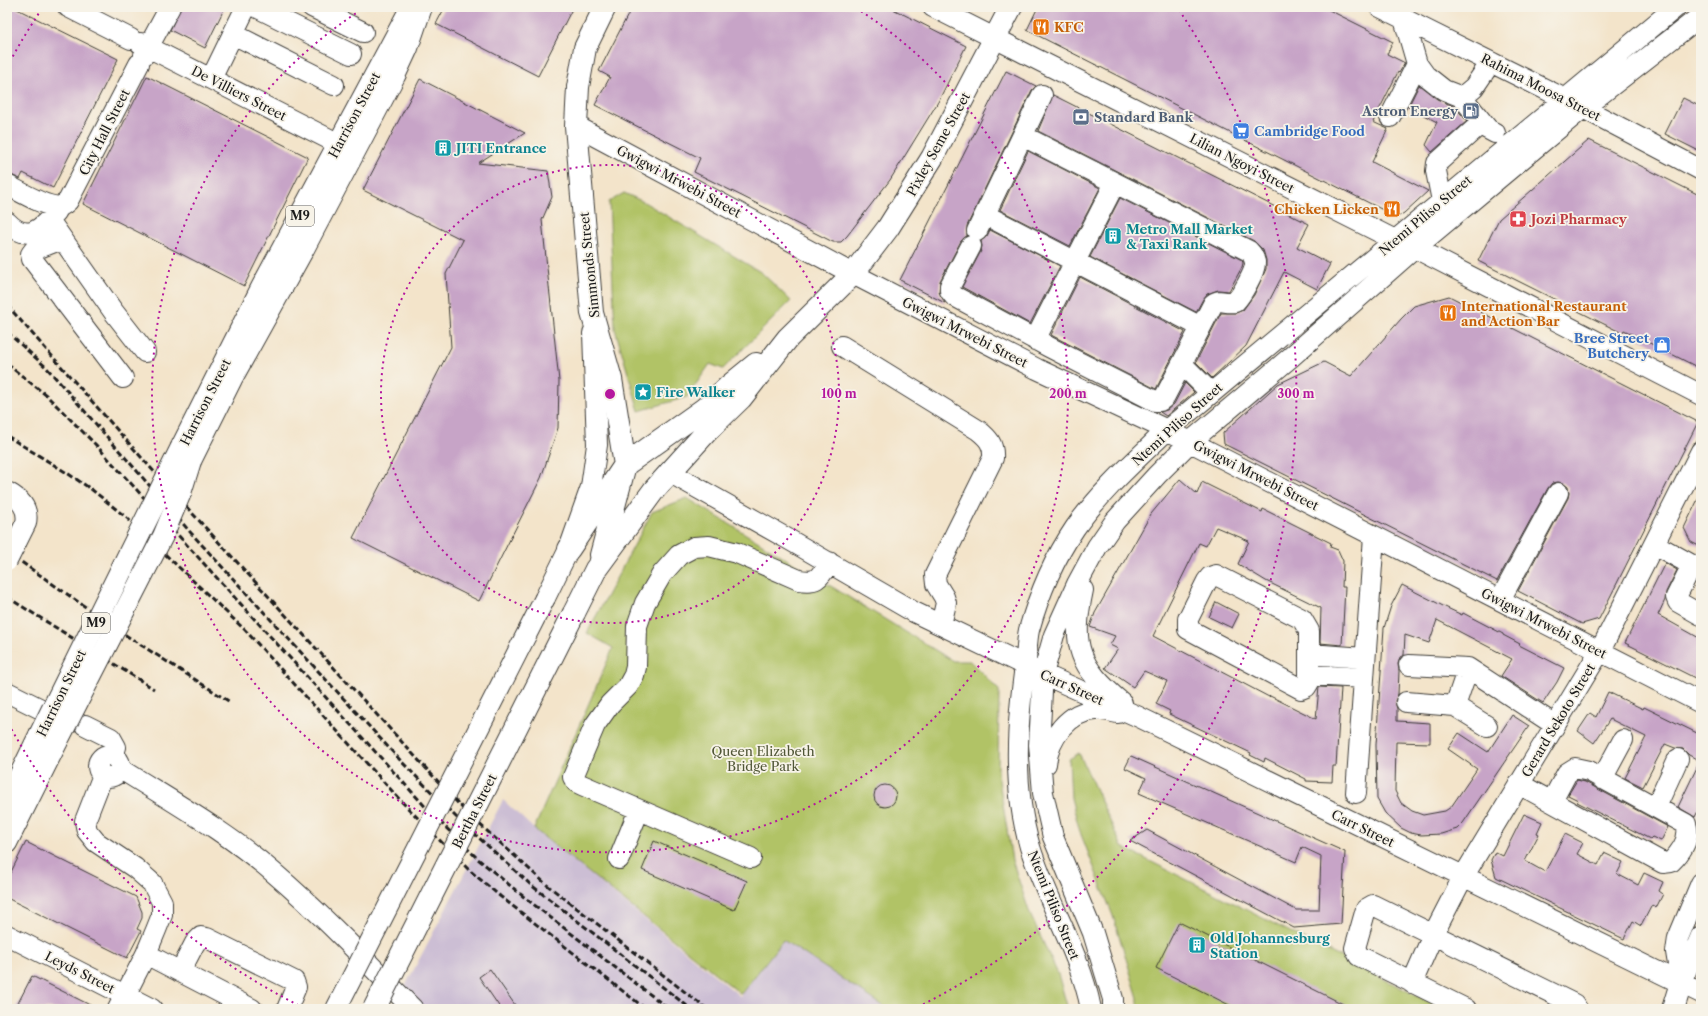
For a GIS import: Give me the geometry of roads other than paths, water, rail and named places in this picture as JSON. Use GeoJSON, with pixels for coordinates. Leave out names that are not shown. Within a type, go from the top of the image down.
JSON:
{"type":"FeatureCollection","features":[{"type":"Feature","properties":{"kind":"main road","name":"Harrison Street"},"geometry":{"type":"LineString","coordinates":[[7,803],[49,738],[51,714],[187,454],[262,288],[412,7]]}},
{"type":"Feature","properties":{"kind":"main road","name":"Simmonds Street"},"geometry":{"type":"LineString","coordinates":[[596,569],[626,465],[610,379],[592,312],[576,126],[578,87],[585,48],[605,7]]}},
{"type":"Feature","properties":{"kind":"main road","name":"Pixley Seme Street"},"geometry":{"type":"LineString","coordinates":[[788,338],[853,274],[888,228],[932,158],[1011,7]]}},
{"type":"Feature","properties":{"kind":"main road"},"geometry":{"type":"LineString","coordinates":[[569,549],[626,465],[704,409],[729,386],[788,338]]}},
{"type":"Feature","properties":{"kind":"main road"},"geometry":{"type":"LineString","coordinates":[[596,569],[669,472],[741,398],[788,338]]}},
{"type":"Feature","properties":{"kind":"main road","name":"Bertha Street"},"geometry":{"type":"LineString","coordinates":[[374,1009],[596,569]]}},
{"type":"Feature","properties":{"kind":"main road"},"geometry":{"type":"LineString","coordinates":[[1673,1009],[1681,983]]}},
{"type":"Feature","properties":{"kind":"street","name":"De Villiers Street"},"geometry":{"type":"LineString","coordinates":[[68,7],[140,50],[211,79],[339,144]]}},
{"type":"Feature","properties":{"kind":"street","name":"City Hall Street"},"geometry":{"type":"LineString","coordinates":[[60,209],[140,50],[170,7]]}},
{"type":"Feature","properties":{"kind":"street"},"geometry":{"type":"LineString","coordinates":[[211,79],[246,7]]}},
{"type":"Feature","properties":{"kind":"street"},"geometry":{"type":"LineString","coordinates":[[256,7],[351,54]]}},
{"type":"Feature","properties":{"kind":"street"},"geometry":{"type":"LineString","coordinates":[[312,7],[363,32]]}},
{"type":"Feature","properties":{"kind":"street"},"geometry":{"type":"LineString","coordinates":[[7,843],[49,738],[163,536],[181,493],[187,454],[229,386],[303,251],[395,76],[408,48],[422,7]]}},
{"type":"Feature","properties":{"kind":"street","name":"Lilian Ngoyi Street"},"geometry":{"type":"LineString","coordinates":[[933,7],[1395,240],[1415,248],[1701,395]]}},
{"type":"Feature","properties":{"kind":"street","name":"Rahima Moosa Street"},"geometry":{"type":"LineString","coordinates":[[1380,7],[1566,99],[1701,170]]}},
{"type":"Feature","properties":{"kind":"street","name":"Ntemi Piliso Street"},"geometry":{"type":"LineString","coordinates":[[1091,1009],[1087,990],[1074,955],[1038,872],[1029,846],[1019,786],[1017,752],[1019,702],[1029,632],[1038,602],[1050,572],[1075,529],[1097,499],[1167,430],[1676,7]]}},
{"type":"Feature","properties":{"kind":"street","name":"Ntemi Piliso Street"},"geometry":{"type":"LineString","coordinates":[[1113,1009],[1113,1000],[1094,933],[1053,837],[1044,793],[1039,745],[1043,674],[1054,635],[1077,584],[1097,547],[1115,521],[1156,475],[1190,442],[1291,357],[1415,248],[1583,108],[1701,16]]}},
{"type":"Feature","properties":{"kind":"street"},"geometry":{"type":"LineString","coordinates":[[1404,19],[1417,64],[1425,75],[1444,90],[1462,97],[1487,128]]}},
{"type":"Feature","properties":{"kind":"street"},"geometry":{"type":"LineString","coordinates":[[233,34],[334,85]]}},
{"type":"Feature","properties":{"kind":"street"},"geometry":{"type":"LineString","coordinates":[[1462,97],[1474,86],[1491,62]]}},
{"type":"Feature","properties":{"kind":"street"},"geometry":{"type":"LineString","coordinates":[[1390,117],[1417,64]]}},
{"type":"Feature","properties":{"kind":"street"},"geometry":{"type":"LineString","coordinates":[[1023,136],[1249,251],[1254,257],[1254,271],[1237,300],[1231,303],[1220,300],[1213,304],[1182,364],[1160,402],[1155,401],[1042,344],[954,296],[950,291],[950,286],[974,239],[1042,95]]}},
{"type":"Feature","properties":{"kind":"street","name":"Gwigwi Mrwebi Street"},"geometry":{"type":"LineString","coordinates":[[576,126],[853,274],[1037,369],[1167,430],[1701,703]]}},
{"type":"Feature","properties":{"kind":"street"},"geometry":{"type":"LineString","coordinates":[[1442,201],[1436,171],[1437,164],[1477,127],[1482,126],[1487,128],[1512,143]]}},
{"type":"Feature","properties":{"kind":"street"},"geometry":{"type":"LineString","coordinates":[[1037,369],[1042,344],[1074,261],[1115,183]]}},
{"type":"Feature","properties":{"kind":"street"},"geometry":{"type":"LineString","coordinates":[[7,186],[60,209]]}},
{"type":"Feature","properties":{"kind":"street"},"geometry":{"type":"LineString","coordinates":[[7,222],[17,230],[28,233],[37,230],[60,209]]}},
{"type":"Feature","properties":{"kind":"street"},"geometry":{"type":"LineString","coordinates":[[60,209],[62,238],[113,311],[145,352]]}},
{"type":"Feature","properties":{"kind":"street"},"geometry":{"type":"LineString","coordinates":[[995,220],[1201,327]]}},
{"type":"Feature","properties":{"kind":"street"},"geometry":{"type":"LineString","coordinates":[[62,238],[34,250],[31,254],[32,259],[123,378]]}},
{"type":"Feature","properties":{"kind":"street"},"geometry":{"type":"LineString","coordinates":[[89,332],[113,311]]}},
{"type":"Feature","properties":{"kind":"street"},"geometry":{"type":"LineString","coordinates":[[336,1009],[569,549],[591,487],[596,458],[592,312]]}},
{"type":"Feature","properties":{"kind":"street"},"geometry":{"type":"LineString","coordinates":[[842,346],[978,430],[989,439],[993,449],[993,458],[934,575],[936,584],[946,603],[941,625]]}},
{"type":"Feature","properties":{"kind":"street"},"geometry":{"type":"LineString","coordinates":[[1182,364],[1211,393]]}},
{"type":"Feature","properties":{"kind":"street"},"geometry":{"type":"LineString","coordinates":[[1167,391],[1190,411]]}},
{"type":"Feature","properties":{"kind":"street","name":"Gerard Sekoto Street"},"geometry":{"type":"LineString","coordinates":[[1412,982],[1433,935],[1463,877],[1600,651],[1701,451]]}},
{"type":"Feature","properties":{"kind":"street","name":"Carr Street"},"geometry":{"type":"LineString","coordinates":[[669,472],[829,562],[914,612],[1043,674],[1139,717],[1701,993]]}},
{"type":"Feature","properties":{"kind":"street"},"geometry":{"type":"LineString","coordinates":[[7,492],[23,504],[27,517],[26,523],[7,561]]}},
{"type":"Feature","properties":{"kind":"street"},"geometry":{"type":"LineString","coordinates":[[1500,600],[1558,493]]}},
{"type":"Feature","properties":{"kind":"street"},"geometry":{"type":"LineString","coordinates":[[1356,793],[1374,536]]}},
{"type":"Feature","properties":{"kind":"street"},"geometry":{"type":"LineString","coordinates":[[1654,544],[1696,568],[1676,597],[1678,602],[1701,614]]}},
{"type":"Feature","properties":{"kind":"street"},"geometry":{"type":"LineString","coordinates":[[751,858],[582,785],[576,782],[573,777],[595,725],[610,704],[628,686],[634,675],[636,667],[638,626],[645,603],[662,574],[679,555],[694,547],[708,546],[737,553],[799,580],[810,582],[816,580],[829,562]]}},
{"type":"Feature","properties":{"kind":"street"},"geometry":{"type":"LineString","coordinates":[[1089,563],[1078,613],[1078,642],[1084,660],[1096,679],[1139,717]]}},
{"type":"Feature","properties":{"kind":"street"},"geometry":{"type":"LineString","coordinates":[[1216,575],[1302,619],[1310,631],[1309,675],[1309,682],[1306,687],[1301,689],[1188,629],[1188,619],[1210,577],[1216,575]]}},
{"type":"Feature","properties":{"kind":"street"},"geometry":{"type":"LineString","coordinates":[[1309,654],[1365,668]]}},
{"type":"Feature","properties":{"kind":"street"},"geometry":{"type":"LineString","coordinates":[[1409,665],[1468,668],[1555,725]]}},
{"type":"Feature","properties":{"kind":"street"},"geometry":{"type":"LineString","coordinates":[[1309,675],[1365,668]]}},
{"type":"Feature","properties":{"kind":"street"},"geometry":{"type":"LineString","coordinates":[[1455,706],[1468,668]]}},
{"type":"Feature","properties":{"kind":"street"},"geometry":{"type":"LineString","coordinates":[[7,692],[51,714]]}},
{"type":"Feature","properties":{"kind":"street"},"geometry":{"type":"LineString","coordinates":[[1406,702],[1455,706],[1487,726]]}},
{"type":"Feature","properties":{"kind":"street"},"geometry":{"type":"LineString","coordinates":[[1044,793],[1047,756],[1050,746],[1061,728],[1071,719],[1083,712],[1097,710],[1139,717]]}},
{"type":"Feature","properties":{"kind":"street"},"geometry":{"type":"LineString","coordinates":[[85,725],[111,738],[116,747],[112,766],[84,821],[88,831],[96,842],[136,868],[152,883],[162,902],[162,915],[146,954],[122,1002]]}},
{"type":"Feature","properties":{"kind":"street"},"geometry":{"type":"LineString","coordinates":[[1602,779],[1623,740]]}},
{"type":"Feature","properties":{"kind":"street"},"geometry":{"type":"LineString","coordinates":[[1656,807],[1678,759]]}},
{"type":"Feature","properties":{"kind":"street"},"geometry":{"type":"LineString","coordinates":[[112,766],[225,835],[274,873],[335,929],[414,1009]]}},
{"type":"Feature","properties":{"kind":"street"},"geometry":{"type":"LineString","coordinates":[[1519,784],[1663,863],[1671,862],[1680,853],[1689,832],[1686,824],[1589,771],[1575,768],[1567,773],[1552,801]]}},
{"type":"Feature","properties":{"kind":"street"},"geometry":{"type":"LineString","coordinates":[[619,859],[639,810]]}},
{"type":"Feature","properties":{"kind":"street"},"geometry":{"type":"LineString","coordinates":[[1681,983],[1676,952],[1678,938],[1701,883]]}},
{"type":"Feature","properties":{"kind":"street"},"geometry":{"type":"LineString","coordinates":[[1466,1009],[1359,956],[1355,948],[1366,909],[1373,905],[1574,1004],[1577,1009]]}},
{"type":"Feature","properties":{"kind":"street","name":"Leyds Street"},"geometry":{"type":"LineString","coordinates":[[7,935],[122,1002],[152,1009]]}},
{"type":"Feature","properties":{"kind":"street"},"geometry":{"type":"LineString","coordinates":[[1681,983],[1701,936]]}},
{"type":"Feature","properties":{"kind":"street"},"geometry":{"type":"LineString","coordinates":[[180,972],[195,943],[201,937],[207,938],[294,981],[296,987],[286,1009]]}},
{"type":"Feature","properties":{"kind":"street"},"geometry":{"type":"LineString","coordinates":[[146,954],[252,1009]]}},
{"type":"Feature","properties":{"kind":"railway"},"geometry":{"type":"LineString","coordinates":[[7,305],[149,466],[466,812],[547,885],[707,1009]]}},
{"type":"Feature","properties":{"kind":"railway"},"geometry":{"type":"LineString","coordinates":[[7,332],[47,368],[191,533],[401,761],[456,817],[531,885],[691,1009]]}},
{"type":"Feature","properties":{"kind":"railway"},"geometry":{"type":"LineString","coordinates":[[7,364],[46,395],[95,444],[432,814],[478,859],[524,897],[669,1009]]}},
{"type":"Feature","properties":{"kind":"railway"},"geometry":{"type":"LineString","coordinates":[[7,436],[91,489],[127,518],[245,630],[403,803],[468,869],[501,897],[646,1009]]}},
{"type":"Feature","properties":{"kind":"railway"},"geometry":{"type":"LineString","coordinates":[[7,552],[127,636],[230,702]]}},
{"type":"Feature","properties":{"kind":"railway"},"geometry":{"type":"LineString","coordinates":[[7,597],[154,689]]}},
{"type":"Feature","properties":{"kind":"place","name":"KFC"},"geometry":{"type":"Point","coordinates":[1041,27]}},
{"type":"Feature","properties":{"kind":"place","name":"Astron Energy"},"geometry":{"type":"Point","coordinates":[1471,111]}},
{"type":"Feature","properties":{"kind":"place","name":"Standard Bank"},"geometry":{"type":"Point","coordinates":[1081,117]}},
{"type":"Feature","properties":{"kind":"place","name":"Cambridge Food"},"geometry":{"type":"Point","coordinates":[1241,131]}},
{"type":"Feature","properties":{"kind":"place","name":"JITI Entrance"},"geometry":{"type":"Point","coordinates":[443,148]}},
{"type":"Feature","properties":{"kind":"place","name":"Chicken Licken"},"geometry":{"type":"Point","coordinates":[1392,209]}},
{"type":"Feature","properties":{"kind":"place","name":"Jozi Pharmacy"},"geometry":{"type":"Point","coordinates":[1518,219]}},
{"type":"Feature","properties":{"kind":"place","name":"Metro Mall Market & Taxi Rank"},"geometry":{"type":"Point","coordinates":[1113,236]}},
{"type":"Feature","properties":{"kind":"place","name":"International Restaurant and Action Bar"},"geometry":{"type":"Point","coordinates":[1448,313]}},
{"type":"Feature","properties":{"kind":"place","name":"Bree Street Butchery"},"geometry":{"type":"Point","coordinates":[1662,345]}},
{"type":"Feature","properties":{"kind":"place","name":"Fire Walker"},"geometry":{"type":"Point","coordinates":[643,392]}},
{"type":"Feature","properties":{"kind":"place","name":"Old Johannesburg Station"},"geometry":{"type":"Point","coordinates":[1197,945]}},
{"type":"Feature","properties":{"kind":"park label","name":"Queen Elizabeth Bridge Park"},"geometry":{"type":"Point","coordinates":[763,758]}}]}
